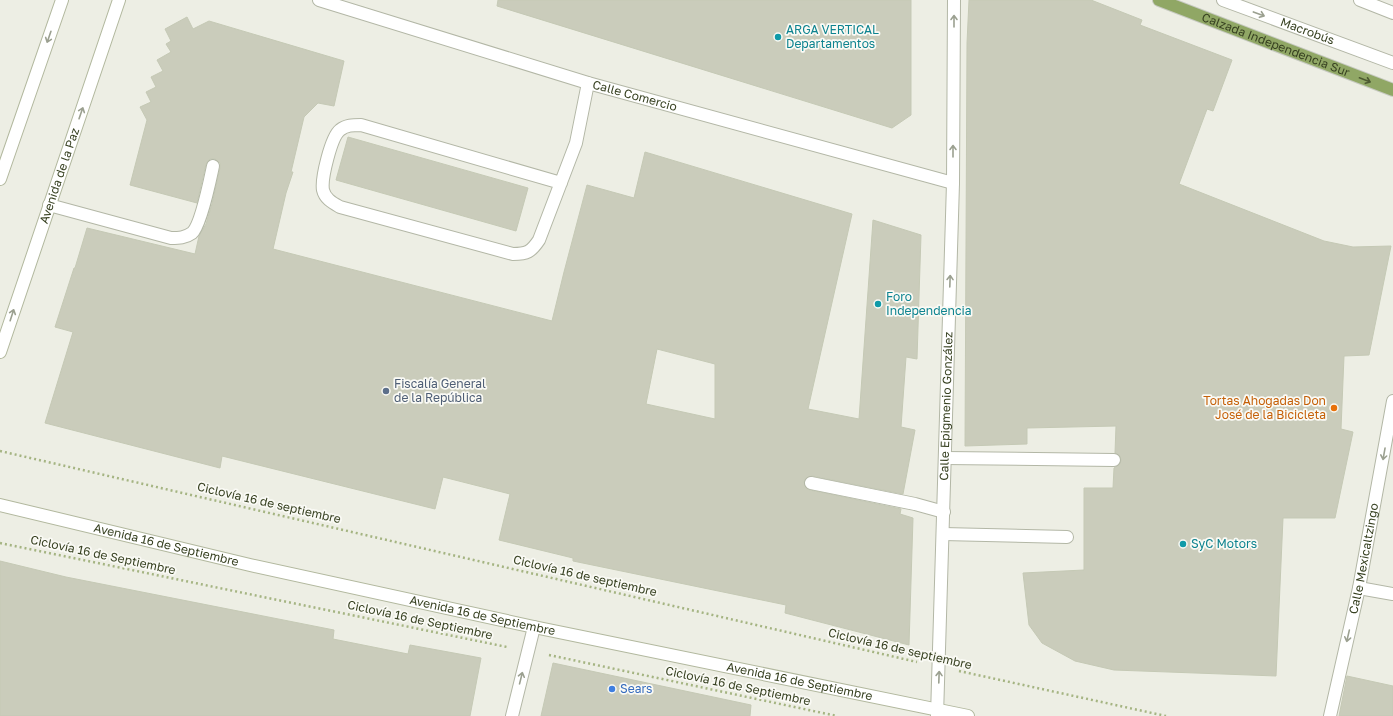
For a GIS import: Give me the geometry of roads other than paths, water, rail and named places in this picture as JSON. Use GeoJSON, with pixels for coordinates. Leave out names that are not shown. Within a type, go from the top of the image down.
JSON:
{"type":"FeatureCollection","features":[{"type":"Feature","properties":{"kind":"main road","name":"Calzada Independencia Sur"},"geometry":{"type":"LineString","coordinates":[[1159,0],[1393,90]]}},
{"type":"Feature","properties":{"kind":"street"},"geometry":{"type":"LineString","coordinates":[[0,179],[62,0]]}},
{"type":"Feature","properties":{"kind":"street","name":"Avenida de la Paz"},"geometry":{"type":"LineString","coordinates":[[0,352],[119,0]]}},
{"type":"Feature","properties":{"kind":"street","name":"Calle Comercio"},"geometry":{"type":"LineString","coordinates":[[319,0],[588,83],[953,183]]}},
{"type":"Feature","properties":{"kind":"street","name":"Calle Epigmenio González"},"geometry":{"type":"LineString","coordinates":[[938,713],[953,183],[954,0]]}},
{"type":"Feature","properties":{"kind":"street","name":"Macrobús"},"geometry":{"type":"LineString","coordinates":[[1223,0],[1393,62]]}},
{"type":"Feature","properties":{"kind":"street"},"geometry":{"type":"LineString","coordinates":[[1360,0],[1393,13]]}},
{"type":"Feature","properties":{"kind":"street"},"geometry":{"type":"LineString","coordinates":[[561,183],[361,125],[349,125],[339,131],[333,141],[323,179],[323,191],[329,202],[340,207],[513,254],[524,254],[533,249],[539,240],[561,183],[576,144],[588,83]]}},
{"type":"Feature","properties":{"kind":"street"},"geometry":{"type":"LineString","coordinates":[[49,205],[171,238],[183,238],[193,232],[198,222],[214,166]]}},
{"type":"Feature","properties":{"kind":"street","name":"Calle Mexicaltzingo"},"geometry":{"type":"LineString","coordinates":[[1330,716],[1360,588],[1393,401]]}},
{"type":"Feature","properties":{"kind":"street"},"geometry":{"type":"LineString","coordinates":[[945,458],[1114,460]]}},
{"type":"Feature","properties":{"kind":"street"},"geometry":{"type":"LineString","coordinates":[[811,483],[915,504],[944,512]]}},
{"type":"Feature","properties":{"kind":"street","name":"Avenida 16 de Septiembre"},"geometry":{"type":"LineString","coordinates":[[0,505],[250,565],[534,627],[938,713],[968,716]]}},
{"type":"Feature","properties":{"kind":"street"},"geometry":{"type":"LineString","coordinates":[[943,534],[1067,537]]}},
{"type":"Feature","properties":{"kind":"street"},"geometry":{"type":"LineString","coordinates":[[1360,588],[1393,594]]}},
{"type":"Feature","properties":{"kind":"street"},"geometry":{"type":"LineString","coordinates":[[512,716],[534,627]]}},
{"type":"Feature","properties":{"kind":"place","name":"ARGA VERTICAL Departamentos"},"geometry":{"type":"Point","coordinates":[778,37]}},
{"type":"Feature","properties":{"kind":"place","name":"Foro Independencia"},"geometry":{"type":"Point","coordinates":[878,304]}},
{"type":"Feature","properties":{"kind":"place","name":"Fiscalía General de la República"},"geometry":{"type":"Point","coordinates":[386,391]}},
{"type":"Feature","properties":{"kind":"place","name":"Tortas Ahogadas Don José de la Bicicleta"},"geometry":{"type":"Point","coordinates":[1334,408]}},
{"type":"Feature","properties":{"kind":"place","name":"SyC Motors"},"geometry":{"type":"Point","coordinates":[1183,544]}},
{"type":"Feature","properties":{"kind":"place","name":"Sears"},"geometry":{"type":"Point","coordinates":[612,689]}}]}
